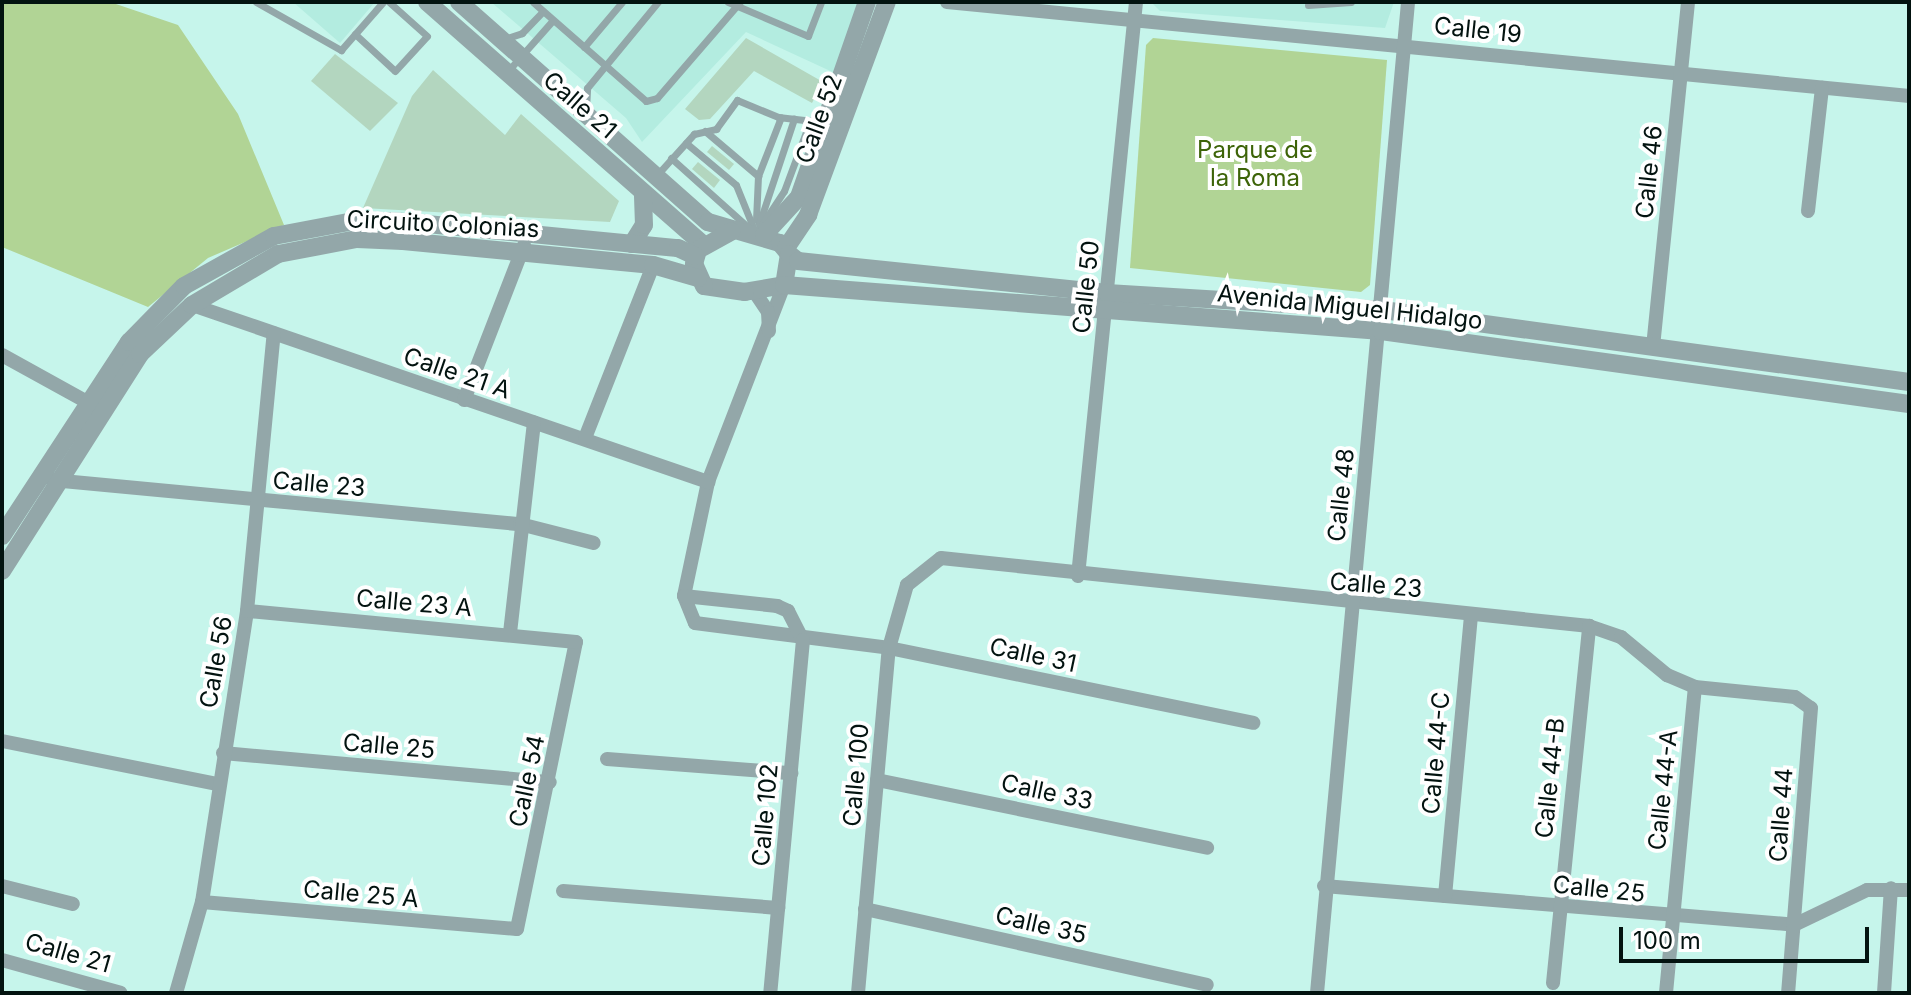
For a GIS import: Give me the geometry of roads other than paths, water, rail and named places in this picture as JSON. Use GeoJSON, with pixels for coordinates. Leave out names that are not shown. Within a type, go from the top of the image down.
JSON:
{"type":"FeatureCollection","features":[{"type":"Feature","properties":{"kind":"street","name":"Calle 21"},"geometry":{"type":"LineString","coordinates":[[427,2],[643,193],[698,250]]}},
{"type":"Feature","properties":{"kind":"street","name":"Calle 21"},"geometry":{"type":"LineString","coordinates":[[459,2],[708,222],[731,232]]}},
{"type":"Feature","properties":{"kind":"street","name":"Calle 52"},"geometry":{"type":"LineString","coordinates":[[760,235],[799,197],[867,2]]}},
{"type":"Feature","properties":{"kind":"street","name":"Calle 52"},"geometry":{"type":"LineString","coordinates":[[788,251],[808,215],[825,125],[887,2]]}},
{"type":"Feature","properties":{"kind":"street","name":"Calle 19"},"geometry":{"type":"LineString","coordinates":[[947,2],[1909,96]]}},
{"type":"Feature","properties":{"kind":"street","name":"Calle 50"},"geometry":{"type":"LineString","coordinates":[[1078,576],[1136,2]]}},
{"type":"Feature","properties":{"kind":"street","name":"Calle 48"},"geometry":{"type":"LineString","coordinates":[[1317,993],[1350,606],[1383,310],[1408,2]]}},
{"type":"Feature","properties":{"kind":"street","name":"Calle 46"},"geometry":{"type":"LineString","coordinates":[[1653,347],[1688,2]]}},
{"type":"Feature","properties":{"kind":"street"},"geometry":{"type":"LineString","coordinates":[[1808,211],[1822,88]]}},
{"type":"Feature","properties":{"kind":"street"},"geometry":{"type":"LineString","coordinates":[[632,244],[644,225],[643,193]]}},
{"type":"Feature","properties":{"kind":"street","name":"Circuito Colonias"},"geometry":{"type":"LineString","coordinates":[[2,571],[7,542],[43,470],[87,402],[184,286],[287,232],[359,220],[698,250]]}},
{"type":"Feature","properties":{"kind":"street"},"geometry":{"type":"LineString","coordinates":[[784,285],[754,291],[714,290],[698,278],[698,250],[731,232],[760,235],[788,251],[784,285],[769,331],[708,482],[684,596],[777,606],[788,611],[803,640]]}},
{"type":"Feature","properties":{"kind":"street"},"geometry":{"type":"LineString","coordinates":[[464,400],[528,233]]}},
{"type":"Feature","properties":{"kind":"street","name":"Circuito Colonias"},"geometry":{"type":"LineString","coordinates":[[7,542],[57,484],[134,348],[232,276],[313,245],[357,239],[521,251],[653,265],[698,278]]}},
{"type":"Feature","properties":{"kind":"street","name":"Avenida Miguel Hidalgo"},"geometry":{"type":"LineString","coordinates":[[788,251],[798,261],[1381,331],[1909,404]]}},
{"type":"Feature","properties":{"kind":"street"},"geometry":{"type":"LineString","coordinates":[[585,438],[653,265]]}},
{"type":"Feature","properties":{"kind":"street","name":"Avenida Miguel Hidalgo"},"geometry":{"type":"LineString","coordinates":[[784,285],[1383,310],[1909,382]]}},
{"type":"Feature","properties":{"kind":"street"},"geometry":{"type":"LineString","coordinates":[[754,291],[768,312],[769,331]]}},
{"type":"Feature","properties":{"kind":"street","name":"Calle 21 A"},"geometry":{"type":"LineString","coordinates":[[192,305],[708,482]]}},
{"type":"Feature","properties":{"kind":"street","name":"Calle 56"},"geometry":{"type":"LineString","coordinates":[[176,993],[202,902],[247,611],[274,333]]}},
{"type":"Feature","properties":{"kind":"street"},"geometry":{"type":"LineString","coordinates":[[2,355],[87,402]]}},
{"type":"Feature","properties":{"kind":"street"},"geometry":{"type":"LineString","coordinates":[[510,633],[534,422]]}},
{"type":"Feature","properties":{"kind":"street"},"geometry":{"type":"LineString","coordinates":[[43,470],[57,484]]}},
{"type":"Feature","properties":{"kind":"street","name":"Calle 23"},"geometry":{"type":"LineString","coordinates":[[57,484],[520,524],[594,543]]}},
{"type":"Feature","properties":{"kind":"street","name":"Calle 23"},"geometry":{"type":"LineString","coordinates":[[920,568],[941,558],[1350,606],[1589,626],[1621,637],[1667,675],[1695,687],[1795,697],[1811,708]]}},
{"type":"Feature","properties":{"kind":"street","name":"Calle 100"},"geometry":{"type":"LineString","coordinates":[[858,993],[889,648],[907,585],[920,568]]}},
{"type":"Feature","properties":{"kind":"street","name":"Calle 31"},"geometry":{"type":"LineString","coordinates":[[684,596],[695,623],[803,640],[889,648],[1253,723]]}},
{"type":"Feature","properties":{"kind":"street","name":"Calle 23 A"},"geometry":{"type":"LineString","coordinates":[[247,611],[510,633],[576,642]]}},
{"type":"Feature","properties":{"kind":"street","name":"Calle 44-C"},"geometry":{"type":"LineString","coordinates":[[1445,896],[1471,614]]}},
{"type":"Feature","properties":{"kind":"street","name":"Calle 44-B"},"geometry":{"type":"LineString","coordinates":[[1553,983],[1558,907],[1589,626]]}},
{"type":"Feature","properties":{"kind":"street","name":"Calle 102"},"geometry":{"type":"LineString","coordinates":[[770,993],[803,640]]}},
{"type":"Feature","properties":{"kind":"street","name":"Calle 54"},"geometry":{"type":"LineString","coordinates":[[517,929],[550,782],[576,642]]}},
{"type":"Feature","properties":{"kind":"street","name":"Calle 44-A"},"geometry":{"type":"LineString","coordinates":[[1666,993],[1695,687]]}},
{"type":"Feature","properties":{"kind":"street","name":"Calle 44"},"geometry":{"type":"LineString","coordinates":[[1788,993],[1811,708]]}},
{"type":"Feature","properties":{"kind":"street"},"geometry":{"type":"LineString","coordinates":[[2,741],[218,784]]}},
{"type":"Feature","properties":{"kind":"street","name":"Calle 25"},"geometry":{"type":"LineString","coordinates":[[223,753],[550,782]]}},
{"type":"Feature","properties":{"kind":"street"},"geometry":{"type":"LineString","coordinates":[[607,759],[791,773]]}},
{"type":"Feature","properties":{"kind":"street","name":"Calle 33"},"geometry":{"type":"LineString","coordinates":[[877,780],[1207,848]]}},
{"type":"Feature","properties":{"kind":"street"},"geometry":{"type":"LineString","coordinates":[[2,886],[73,904]]}},
{"type":"Feature","properties":{"kind":"street","name":"Calle 25"},"geometry":{"type":"LineString","coordinates":[[1324,886],[1672,918],[1794,925],[1867,890],[1909,890]]}},
{"type":"Feature","properties":{"kind":"street"},"geometry":{"type":"LineString","coordinates":[[1884,993],[1891,888]]}},
{"type":"Feature","properties":{"kind":"street"},"geometry":{"type":"LineString","coordinates":[[563,891],[778,908]]}},
{"type":"Feature","properties":{"kind":"street","name":"Calle 25 A"},"geometry":{"type":"LineString","coordinates":[[202,902],[517,929]]}},
{"type":"Feature","properties":{"kind":"street","name":"Calle 35"},"geometry":{"type":"LineString","coordinates":[[865,909],[1207,985]]}},
{"type":"Feature","properties":{"kind":"street","name":"Calle 21"},"geometry":{"type":"LineString","coordinates":[[2,960],[121,993]]}},
{"type":"Feature","properties":{"kind":"lane"},"geometry":{"type":"LineString","coordinates":[[256,2],[341,50],[355,34],[386,2],[427,36],[395,71],[355,34]]}},
{"type":"Feature","properties":{"kind":"lane"},"geometry":{"type":"LineString","coordinates":[[397,10],[404,2]]}},
{"type":"Feature","properties":{"kind":"lane"},"geometry":{"type":"LineString","coordinates":[[533,2],[646,101],[657,98],[735,4],[808,36],[821,2]]}},
{"type":"Feature","properties":{"kind":"lane"},"geometry":{"type":"LineString","coordinates":[[584,47],[622,2]]}},
{"type":"Feature","properties":{"kind":"lane"},"geometry":{"type":"LineString","coordinates":[[585,114],[587,88],[658,2]]}},
{"type":"Feature","properties":{"kind":"lane"},"geometry":{"type":"LineString","coordinates":[[1308,5],[1351,2]]}},
{"type":"Feature","properties":{"kind":"lane"},"geometry":{"type":"LineString","coordinates":[[501,39],[522,33],[543,11]]}},
{"type":"Feature","properties":{"kind":"lane"},"geometry":{"type":"LineString","coordinates":[[506,72],[553,20]]}},
{"type":"Feature","properties":{"kind":"lane"},"geometry":{"type":"LineString","coordinates":[[656,176],[686,143],[705,131],[716,129],[737,100],[781,117],[825,125]]}},
{"type":"Feature","properties":{"kind":"lane"},"geometry":{"type":"LineString","coordinates":[[760,235],[758,176],[781,117]]}},
{"type":"Feature","properties":{"kind":"lane"},"geometry":{"type":"LineString","coordinates":[[760,235],[794,119]]}},
{"type":"Feature","properties":{"kind":"lane"},"geometry":{"type":"LineString","coordinates":[[705,131],[758,176]]}},
{"type":"Feature","properties":{"kind":"lane"},"geometry":{"type":"LineString","coordinates":[[686,143],[736,185],[760,235]]}},
{"type":"Feature","properties":{"kind":"lane"},"geometry":{"type":"LineString","coordinates":[[671,158],[760,235]]}},
{"type":"Feature","properties":{"kind":"park label","name":"Parque de la Roma"},"geometry":{"type":"Point","coordinates":[1255,164]}}]}
